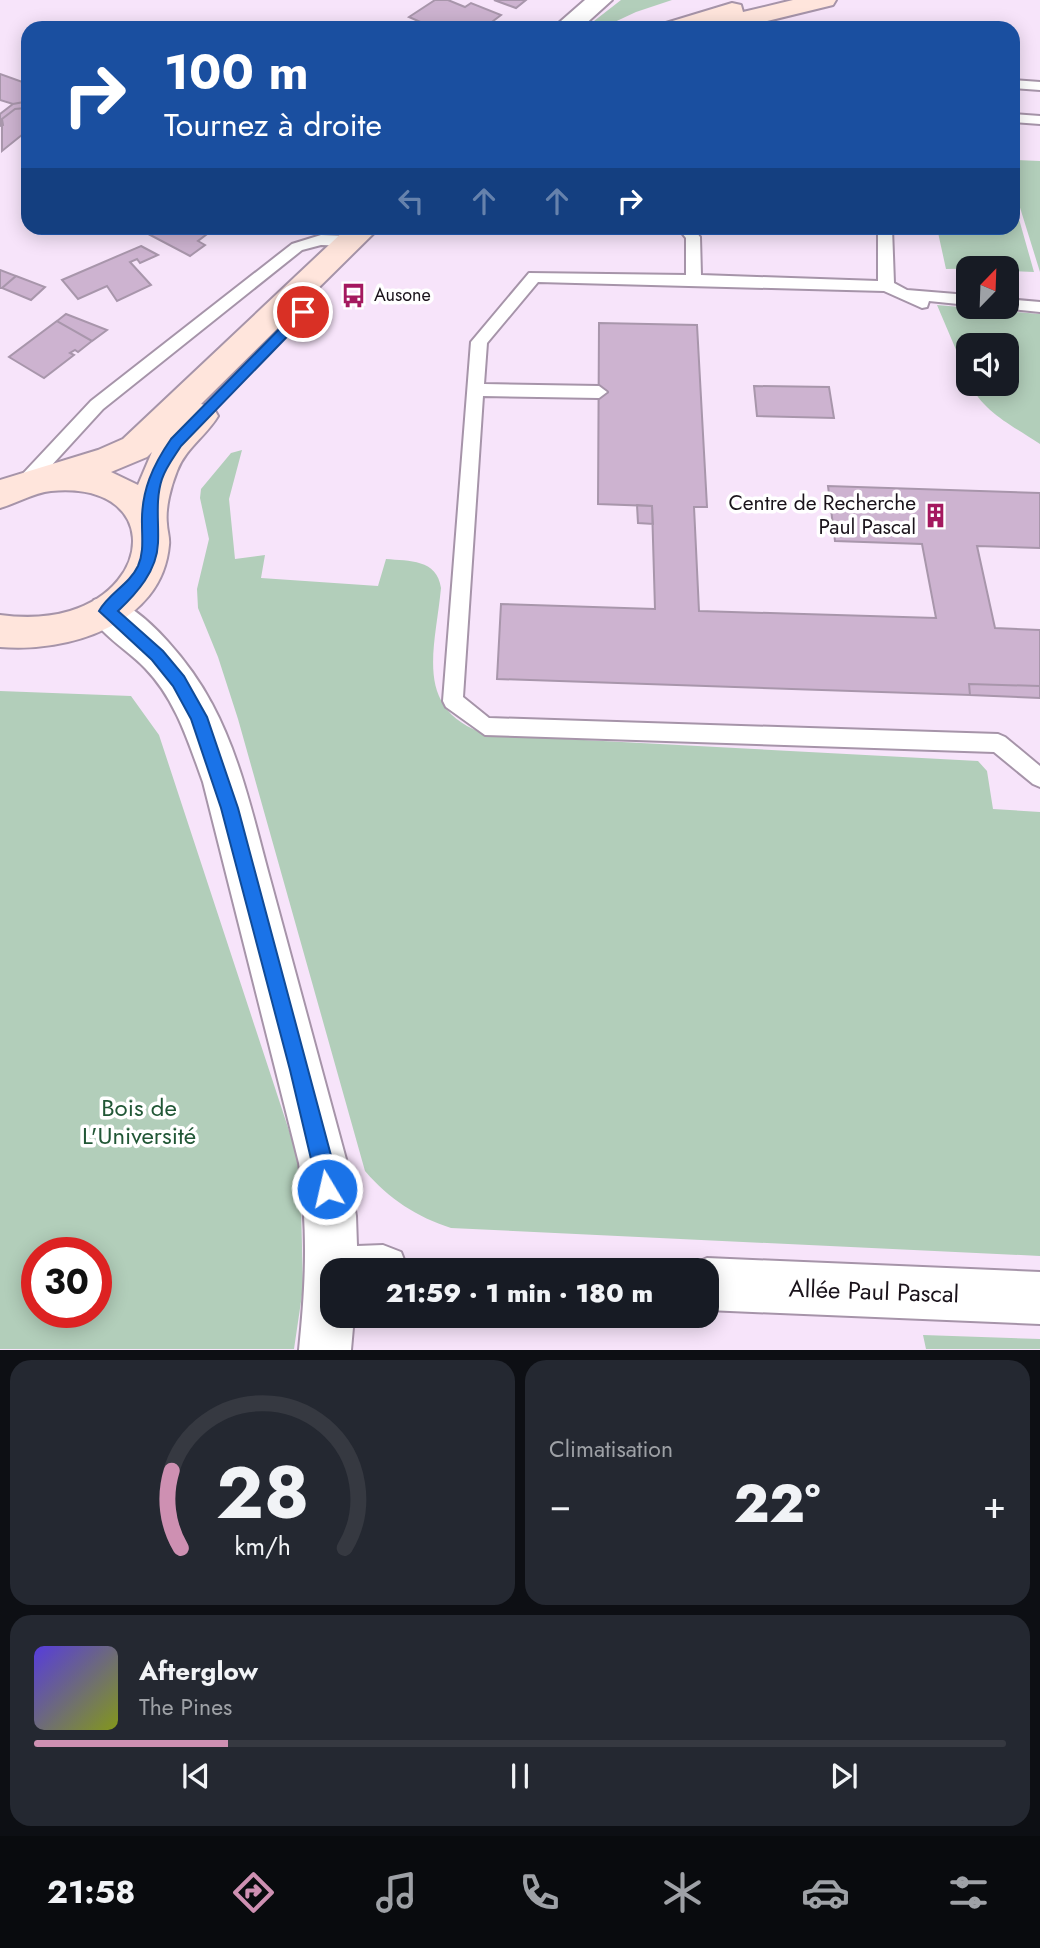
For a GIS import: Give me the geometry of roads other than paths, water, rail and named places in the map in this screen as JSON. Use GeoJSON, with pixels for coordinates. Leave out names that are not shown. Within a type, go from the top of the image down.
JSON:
{"type":"FeatureCollection","features":[{"type":"Feature","properties":{"kind":"main road"},"geometry":{"type":"LineString","coordinates":[[699,21],[771,0]]}},
{"type":"Feature","properties":{"kind":"main road"},"geometry":{"type":"LineString","coordinates":[[737,21],[824,0]]}},
{"type":"Feature","properties":{"kind":"main road"},"geometry":{"type":"LineString","coordinates":[[24,486],[109,460],[135,448],[356,235]]}},
{"type":"Feature","properties":{"kind":"main road"},"geometry":{"type":"LineString","coordinates":[[0,631],[20,635],[50,634],[107,611],[130,590],[145,568],[151,544],[149,522],[154,481],[176,442],[380,235]]}},
{"type":"Feature","properties":{"kind":"main road"},"geometry":{"type":"LineString","coordinates":[[24,486],[82,477],[112,485],[135,500],[149,522]]}},
{"type":"Feature","properties":{"kind":"street"},"geometry":{"type":"LineString","coordinates":[[574,21],[600,0]]}},
{"type":"Feature","properties":{"kind":"street"},"geometry":{"type":"LineString","coordinates":[[107,611],[158,656],[178,681],[199,717],[222,782],[323,1163],[331,1216],[332,1258]]}},
{"type":"Feature","properties":{"kind":"street","name":"Allée Paul Pascal"},"geometry":{"type":"LineString","coordinates":[[719,1285],[1040,1298]]}},
{"type":"Feature","properties":{"kind":"street"},"geometry":{"type":"LineString","coordinates":[[325,1349],[327,1328]]}},
{"type":"Feature","properties":{"kind":"lane"},"geometry":{"type":"LineString","coordinates":[[1020,85],[1040,86]]}},
{"type":"Feature","properties":{"kind":"lane"},"geometry":{"type":"LineString","coordinates":[[1020,119],[1040,120]]}},
{"type":"Feature","properties":{"kind":"lane"},"geometry":{"type":"LineString","coordinates":[[24,486],[97,405],[297,247],[351,235]]}},
{"type":"Feature","properties":{"kind":"lane"},"geometry":{"type":"LineString","coordinates":[[691,235],[694,280]]}},
{"type":"Feature","properties":{"kind":"lane"},"geometry":{"type":"LineString","coordinates":[[885,235],[886,286]]}},
{"type":"Feature","properties":{"kind":"lane"},"geometry":{"type":"LineString","coordinates":[[922,303],[886,286],[534,277],[479,342],[453,701],[485,726],[998,743],[1040,778]]}},
{"type":"Feature","properties":{"kind":"lane"},"geometry":{"type":"LineString","coordinates":[[901,293],[956,299]]}},
{"type":"Feature","properties":{"kind":"lane"},"geometry":{"type":"LineString","coordinates":[[1019,305],[1040,307]]}},
{"type":"Feature","properties":{"kind":"lane"},"geometry":{"type":"LineString","coordinates":[[476,390],[599,393]]}},
{"type":"Feature","properties":{"kind":"place","name":"Ausone"},"geometry":{"type":"Point","coordinates":[354,295]}},
{"type":"Feature","properties":{"kind":"place","name":"Centre de Recherche Paul Pascal"},"geometry":{"type":"Point","coordinates":[936,515]}},
{"type":"Feature","properties":{"kind":"park label","name":"Bois de L'Université"},"geometry":{"type":"Point","coordinates":[139,1121]}}]}
